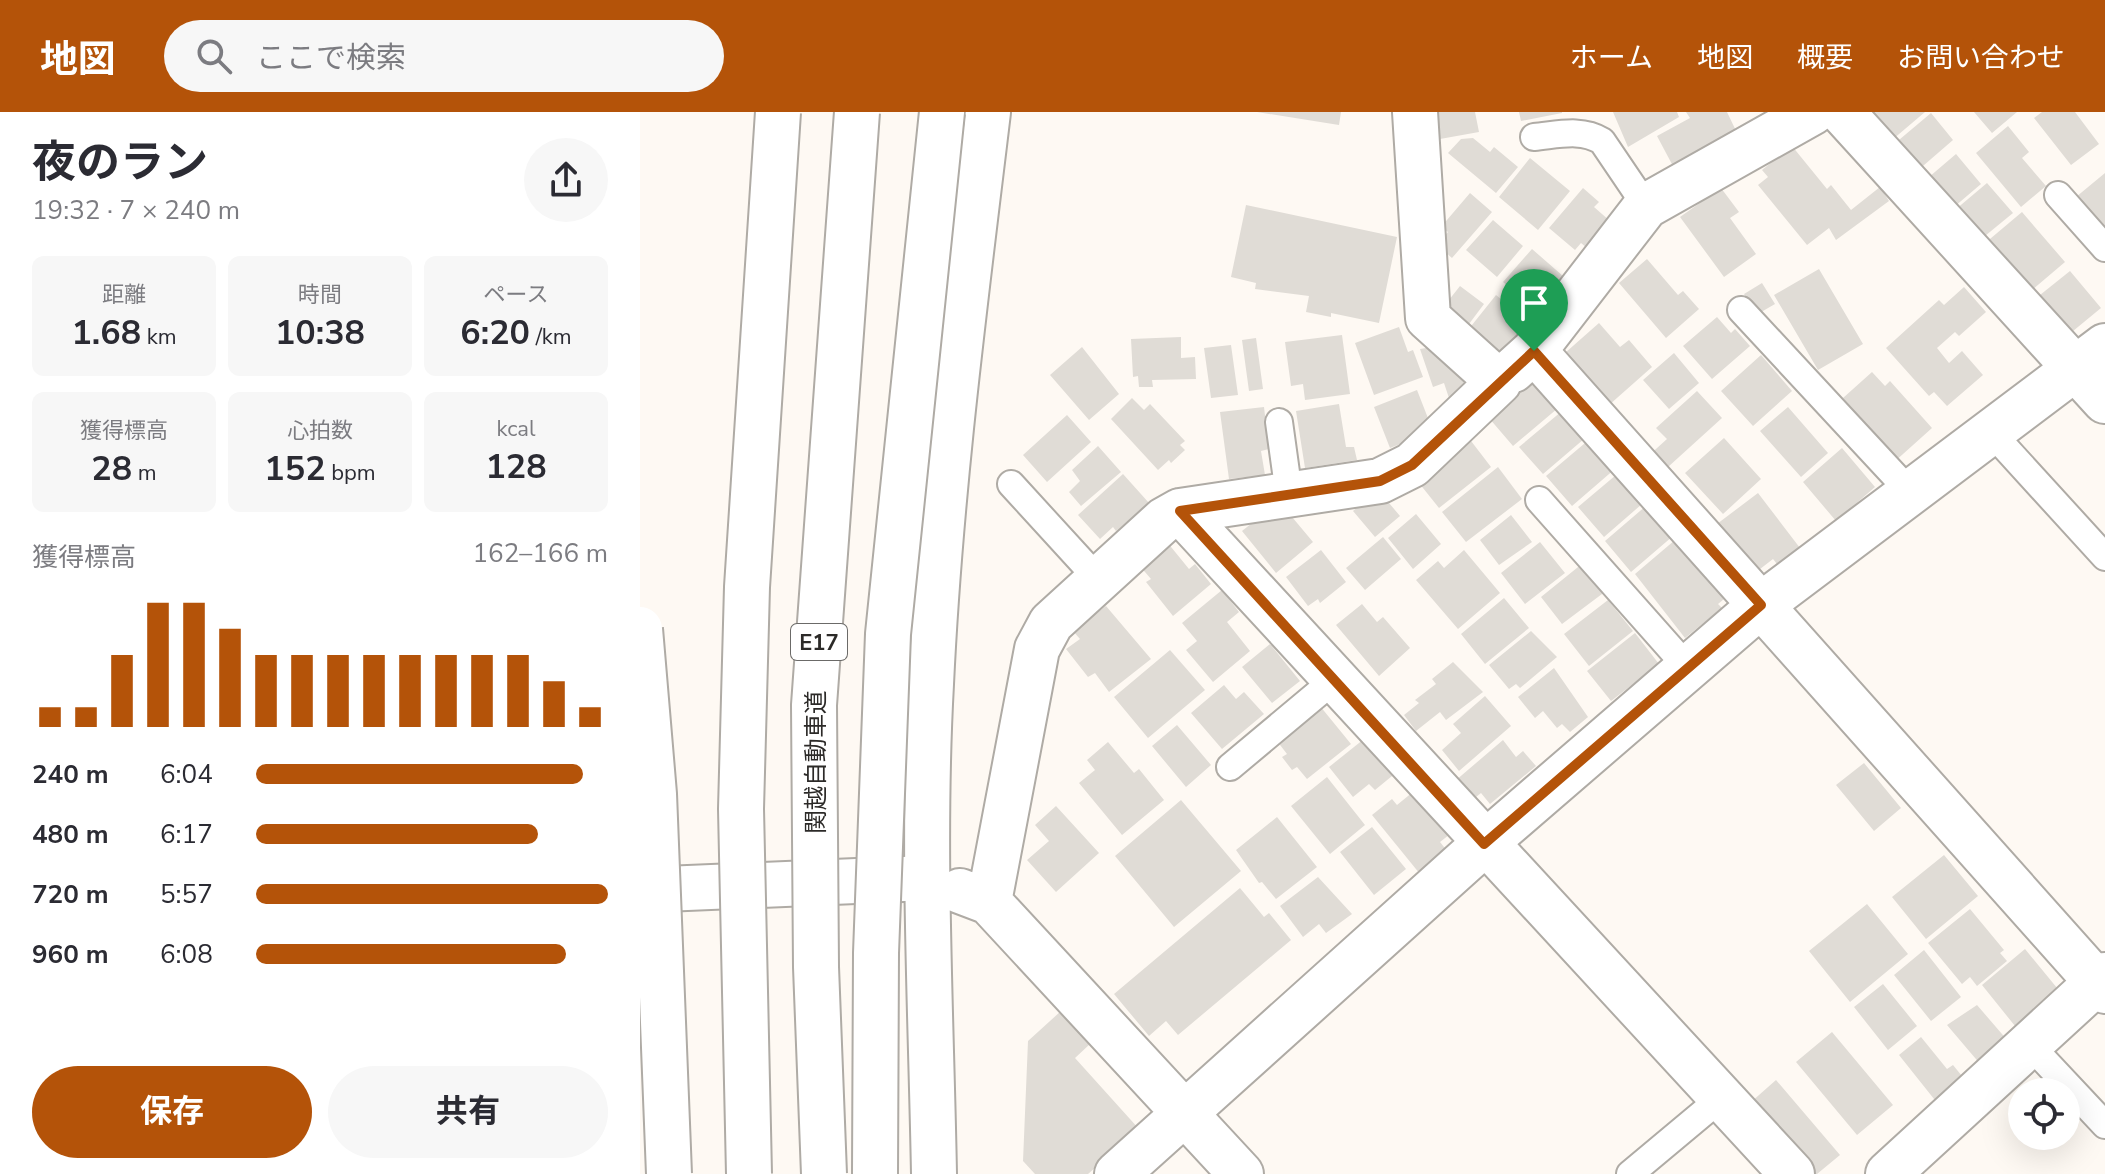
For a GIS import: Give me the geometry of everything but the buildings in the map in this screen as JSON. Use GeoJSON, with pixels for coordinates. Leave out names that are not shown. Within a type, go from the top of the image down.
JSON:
{"type":"FeatureCollection","features":[{"type":"Feature","properties":{"kind":"main road"},"geometry":{"type":"LineString","coordinates":[[749,1174],[741,793],[747,587],[778,112]]}},
{"type":"Feature","properties":{"kind":"main road","name":"関越自動車道"},"geometry":{"type":"LineString","coordinates":[[824,1174],[816,967],[814,705],[857,112]]}},
{"type":"Feature","properties":{"kind":"main road"},"geometry":{"type":"LineString","coordinates":[[875,1174],[876,953],[888,634],[942,112]]}},
{"type":"Feature","properties":{"kind":"main road"},"geometry":{"type":"LineString","coordinates":[[934,1174],[927,878],[930,686],[943,499],[988,112]]}},
{"type":"Feature","properties":{"kind":"main road"},"geometry":{"type":"LineString","coordinates":[[1415,112],[1428,318],[1499,382]]}},
{"type":"Feature","properties":{"kind":"main road"},"geometry":{"type":"LineString","coordinates":[[989,902],[1037,649],[1051,623],[1097,578],[1164,520],[1180,511],[1380,481],[1412,465],[1534,351],[1646,206],[1813,112]]}},
{"type":"Feature","properties":{"kind":"main road"},"geometry":{"type":"LineString","coordinates":[[1842,112],[2090,357],[2105,401]]}},
{"type":"Feature","properties":{"kind":"main road"},"geometry":{"type":"LineString","coordinates":[[1534,351],[2102,983],[2029,1044],[1888,1174]]}},
{"type":"Feature","properties":{"kind":"main road"},"geometry":{"type":"LineString","coordinates":[[1117,1174],[1484,844],[1761,605],[2090,357]]}},
{"type":"Feature","properties":{"kind":"main road"},"geometry":{"type":"LineString","coordinates":[[1180,511],[1484,844],[1792,1174]]}},
{"type":"Feature","properties":{"kind":"main road"},"geometry":{"type":"LineString","coordinates":[[640,629],[654,794],[669,1174]]}},
{"type":"Feature","properties":{"kind":"main road"},"geometry":{"type":"LineString","coordinates":[[640,890],[927,878],[989,902],[1241,1174]]}},
{"type":"Feature","properties":{"kind":"lane"},"geometry":{"type":"LineString","coordinates":[[1534,137],[1591,134],[1602,141],[1646,206]]}},
{"type":"Feature","properties":{"kind":"lane"},"geometry":{"type":"LineString","coordinates":[[2058,195],[2105,248]]}},
{"type":"Feature","properties":{"kind":"lane"},"geometry":{"type":"LineString","coordinates":[[1741,310],[1910,492]]}},
{"type":"Feature","properties":{"kind":"lane"},"geometry":{"type":"LineString","coordinates":[[1279,422],[1289,494]]}},
{"type":"Feature","properties":{"kind":"lane"},"geometry":{"type":"LineString","coordinates":[[1991,432],[2105,557]]}},
{"type":"Feature","properties":{"kind":"lane"},"geometry":{"type":"LineString","coordinates":[[1011,484],[1097,578]]}},
{"type":"Feature","properties":{"kind":"lane"},"geometry":{"type":"LineString","coordinates":[[1539,500],[1688,668]]}},
{"type":"Feature","properties":{"kind":"lane"},"geometry":{"type":"LineString","coordinates":[[1230,767],[1334,680]]}},
{"type":"Feature","properties":{"kind":"lane"},"geometry":{"type":"LineString","coordinates":[[2029,1044],[2105,1125]]}},
{"type":"Feature","properties":{"kind":"lane"},"geometry":{"type":"LineString","coordinates":[[1630,1174],[1721,1098]]}},
{"type":"Feature","properties":{"kind":"route"},"geometry":{"type":"LineString","coordinates":[[1534,351],[1761,605],[1484,844],[1180,511],[1380,481],[1397,474],[1412,465],[1534,351]]}}]}
